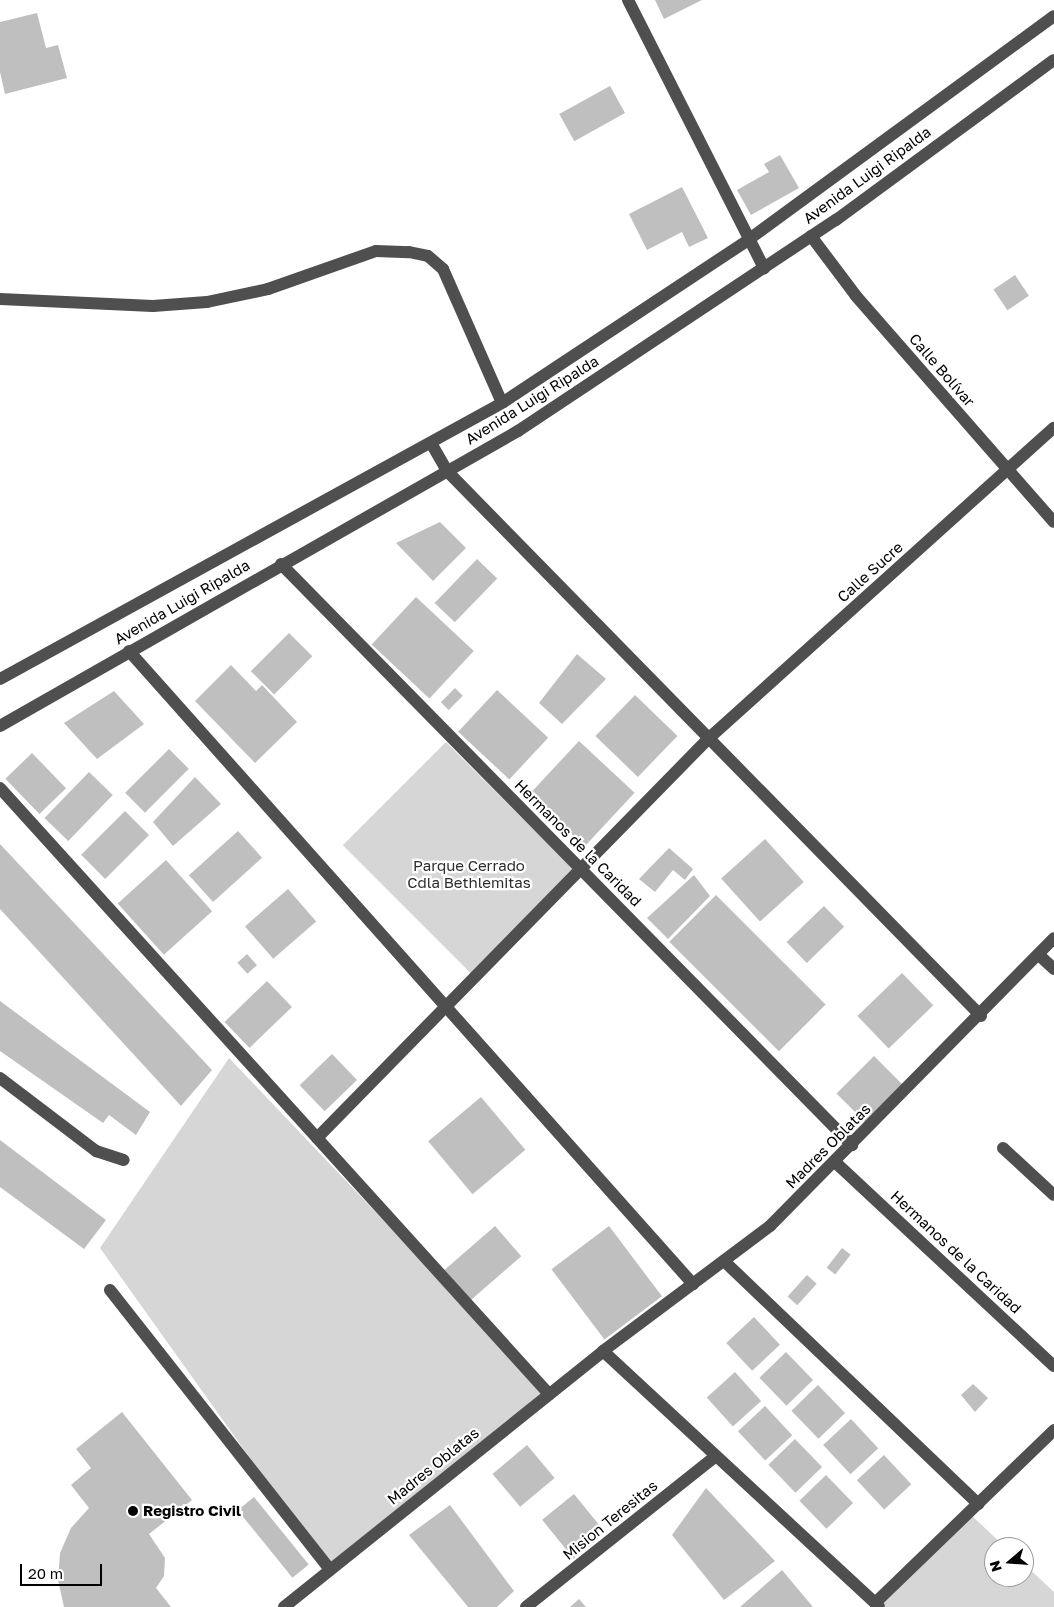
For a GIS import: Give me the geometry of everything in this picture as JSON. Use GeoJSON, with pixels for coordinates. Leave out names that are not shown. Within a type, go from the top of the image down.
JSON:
{"type":"FeatureCollection","features":[{"type":"Feature","properties":{"kind":"street"},"geometry":{"type":"LineString","coordinates":[[628,0],[748,240],[764,268]]}},
{"type":"Feature","properties":{"kind":"street","name":"Avenida Luigi Ripalda"},"geometry":{"type":"LineString","coordinates":[[0,679],[502,403],[748,240],[1054,16]]}},
{"type":"Feature","properties":{"kind":"street","name":"Avenida Luigi Ripalda"},"geometry":{"type":"LineString","coordinates":[[1,723],[518,431],[811,236],[1054,60]]}},
{"type":"Feature","properties":{"kind":"street","name":"Calle Bolívar"},"geometry":{"type":"LineString","coordinates":[[811,236],[856,296],[1054,522]]}},
{"type":"Feature","properties":{"kind":"street"},"geometry":{"type":"LineString","coordinates":[[0,299],[153,306],[207,302],[268,289],[376,251],[409,252],[428,256],[443,269],[502,403]]}},
{"type":"Feature","properties":{"kind":"street","name":"Calle Sucre"},"geometry":{"type":"LineString","coordinates":[[317,1138],[708,739],[1054,428]]}},
{"type":"Feature","properties":{"kind":"street"},"geometry":{"type":"LineString","coordinates":[[431,443],[447,471],[981,1016]]}},
{"type":"Feature","properties":{"kind":"street","name":"Hermanos de la Caridad"},"geometry":{"type":"LineString","coordinates":[[281,564],[852,1145]]}},
{"type":"Feature","properties":{"kind":"street"},"geometry":{"type":"LineString","coordinates":[[129,650],[693,1284]]}},
{"type":"Feature","properties":{"kind":"street"},"geometry":{"type":"LineString","coordinates":[[0,788],[549,1394]]}},
{"type":"Feature","properties":{"kind":"street","name":"Madres Oblatas"},"geometry":{"type":"LineString","coordinates":[[284,1607],[603,1351],[770,1226],[981,1016],[1040,956],[1054,938]]}},
{"type":"Feature","properties":{"kind":"street"},"geometry":{"type":"LineString","coordinates":[[1040,956],[1054,969]]}},
{"type":"Feature","properties":{"kind":"street"},"geometry":{"type":"LineString","coordinates":[[0,1078],[96,1152],[124,1160]]}},
{"type":"Feature","properties":{"kind":"street"},"geometry":{"type":"LineString","coordinates":[[1003,1148],[1054,1195]]}},
{"type":"Feature","properties":{"kind":"street","name":"Hermanos de la Caridad"},"geometry":{"type":"LineString","coordinates":[[835,1162],[1054,1366]]}},
{"type":"Feature","properties":{"kind":"street"},"geometry":{"type":"LineString","coordinates":[[724,1261],[978,1504]]}},
{"type":"Feature","properties":{"kind":"street"},"geometry":{"type":"LineString","coordinates":[[110,1290],[330,1570]]}},
{"type":"Feature","properties":{"kind":"street"},"geometry":{"type":"LineString","coordinates":[[603,1351],[713,1458],[877,1605],[1054,1430]]}},
{"type":"Feature","properties":{"kind":"street","name":"Mision Teresitas"},"geometry":{"type":"LineString","coordinates":[[526,1607],[713,1458]]}},
{"type":"Feature","properties":{"kind":"green space","name":"Parque Cerrado Cdla Bethlemitas"},"geometry":{"type":"Polygon","coordinates":[[[446,742],[577,873],[474,976],[343,845],[446,742]]]}},
{"type":"Feature","properties":{"kind":"green space"},"geometry":{"type":"Polygon","coordinates":[[[229,1058],[549,1394],[330,1570],[100,1248],[229,1058]]]}},
{"type":"Feature","properties":{"kind":"green space"},"geometry":{"type":"Polygon","coordinates":[[[969,1513],[994,1537],[984,1537],[984,1587],[1034,1587],[1034,1573],[1054,1592],[1054,1607],[879,1607],[969,1513]]]}},
{"type":"Feature","properties":{"kind":"building"},"geometry":{"type":"Polygon","coordinates":[[[655,0],[702,0],[664,19],[655,0]]]}},
{"type":"Feature","properties":{"kind":"building"},"geometry":{"type":"Polygon","coordinates":[[[37,13],[46,48],[58,45],[67,78],[5,94],[0,72],[0,22],[37,13]]]}},
{"type":"Feature","properties":{"kind":"building"},"geometry":{"type":"Polygon","coordinates":[[[610,86],[625,113],[574,141],[559,114],[610,86]]]}},
{"type":"Feature","properties":{"kind":"building"},"geometry":{"type":"Polygon","coordinates":[[[780,155],[799,188],[751,215],[737,190],[769,172],[764,164],[780,155]]]}},
{"type":"Feature","properties":{"kind":"building"},"geometry":{"type":"Polygon","coordinates":[[[682,187],[708,238],[689,247],[682,232],[647,250],[629,214],[682,187]]]}},
{"type":"Feature","properties":{"kind":"building"},"geometry":{"type":"Polygon","coordinates":[[[1015,275],[1029,296],[1007,310],[993,290],[1015,275]]]}},
{"type":"Feature","properties":{"kind":"building"},"geometry":{"type":"Polygon","coordinates":[[[440,522],[466,548],[433,581],[396,543],[440,522]]]}},
{"type":"Feature","properties":{"kind":"building"},"geometry":{"type":"Polygon","coordinates":[[[477,559],[497,578],[455,622],[435,603],[477,559]]]}},
{"type":"Feature","properties":{"kind":"building"},"geometry":{"type":"Polygon","coordinates":[[[416,597],[474,651],[429,698],[372,645],[416,597]]]}},
{"type":"Feature","properties":{"kind":"building"},"geometry":{"type":"Polygon","coordinates":[[[289,633],[312,656],[274,695],[251,671],[289,633]]]}},
{"type":"Feature","properties":{"kind":"building"},"geometry":{"type":"Polygon","coordinates":[[[577,654],[606,679],[562,724],[539,703],[577,654]]]}},
{"type":"Feature","properties":{"kind":"building"},"geometry":{"type":"Polygon","coordinates":[[[231,665],[256,691],[262,685],[297,722],[255,763],[195,701],[231,665]]]}},
{"type":"Feature","properties":{"kind":"building"},"geometry":{"type":"Polygon","coordinates":[[[455,688],[463,696],[449,710],[441,702],[455,688]]]}},
{"type":"Feature","properties":{"kind":"building"},"geometry":{"type":"Polygon","coordinates":[[[497,690],[548,738],[509,779],[458,732],[497,690]]]}},
{"type":"Feature","properties":{"kind":"building"},"geometry":{"type":"Polygon","coordinates":[[[114,691],[144,724],[97,759],[64,723],[114,691]]]}},
{"type":"Feature","properties":{"kind":"building"},"geometry":{"type":"Polygon","coordinates":[[[635,695],[677,736],[638,777],[595,736],[635,695]]]}},
{"type":"Feature","properties":{"kind":"building"},"geometry":{"type":"Polygon","coordinates":[[[579,741],[635,793],[585,846],[529,794],[579,741]]]}},
{"type":"Feature","properties":{"kind":"building"},"geometry":{"type":"Polygon","coordinates":[[[169,749],[189,769],[145,813],[125,793],[169,749]]]}},
{"type":"Feature","properties":{"kind":"building"},"geometry":{"type":"Polygon","coordinates":[[[32,753],[66,788],[39,814],[5,779],[32,753]]]}},
{"type":"Feature","properties":{"kind":"building"},"geometry":{"type":"Polygon","coordinates":[[[89,772],[113,795],[68,841],[45,818],[89,772]]]}},
{"type":"Feature","properties":{"kind":"building"},"geometry":{"type":"Polygon","coordinates":[[[195,777],[221,804],[173,846],[153,822],[195,777]]]}},
{"type":"Feature","properties":{"kind":"building"},"geometry":{"type":"Polygon","coordinates":[[[125,811],[149,835],[105,879],[81,855],[125,811]]]}},
{"type":"Feature","properties":{"kind":"building"},"geometry":{"type":"Polygon","coordinates":[[[238,831],[262,858],[213,902],[189,875],[238,831]]]}},
{"type":"Feature","properties":{"kind":"building"},"geometry":{"type":"Polygon","coordinates":[[[765,839],[804,882],[760,922],[721,878],[765,839]]]}},
{"type":"Feature","properties":{"kind":"building"},"geometry":{"type":"Polygon","coordinates":[[[0,844],[212,1070],[181,1106],[0,909],[0,844]]]}},
{"type":"Feature","properties":{"kind":"building"},"geometry":{"type":"Polygon","coordinates":[[[669,848],[693,869],[685,880],[673,870],[655,892],[639,879],[669,848]]]}},
{"type":"Feature","properties":{"kind":"building"},"geometry":{"type":"Polygon","coordinates":[[[166,860],[212,911],[164,955],[118,903],[166,860]]]}},
{"type":"Feature","properties":{"kind":"building"},"geometry":{"type":"Polygon","coordinates":[[[694,875],[710,896],[668,939],[647,918],[694,875]]]}},
{"type":"Feature","properties":{"kind":"building"},"geometry":{"type":"Polygon","coordinates":[[[288,889],[316,921],[273,959],[245,926],[288,889]]]}},
{"type":"Feature","properties":{"kind":"building"},"geometry":{"type":"Polygon","coordinates":[[[716,895],[826,1005],[779,1051],[669,942],[716,895]]]}},
{"type":"Feature","properties":{"kind":"building"},"geometry":{"type":"Polygon","coordinates":[[[824,906],[844,927],[807,963],[787,942],[824,906]]]}},
{"type":"Feature","properties":{"kind":"building"},"geometry":{"type":"Polygon","coordinates":[[[247,954],[257,965],[247,974],[237,963],[247,954]]]}},
{"type":"Feature","properties":{"kind":"building"},"geometry":{"type":"Polygon","coordinates":[[[902,973],[933,1005],[889,1048],[857,1016],[902,973]]]}},
{"type":"Feature","properties":{"kind":"building"},"geometry":{"type":"Polygon","coordinates":[[[267,981],[292,1007],[250,1048],[225,1022],[267,981]]]}},
{"type":"Feature","properties":{"kind":"building"},"geometry":{"type":"Polygon","coordinates":[[[0,1001],[150,1112],[136,1135],[109,1115],[103,1123],[0,1051],[0,1001]]]}},
{"type":"Feature","properties":{"kind":"building"},"geometry":{"type":"Polygon","coordinates":[[[332,1054],[357,1080],[325,1111],[300,1085],[332,1054]]]}},
{"type":"Feature","properties":{"kind":"building"},"geometry":{"type":"Polygon","coordinates":[[[874,1056],[902,1084],[865,1122],[837,1093],[874,1056]]]}},
{"type":"Feature","properties":{"kind":"building"},"geometry":{"type":"Polygon","coordinates":[[[481,1097],[525,1150],[472,1194],[428,1141],[481,1097]]]}},
{"type":"Feature","properties":{"kind":"building"},"geometry":{"type":"Polygon","coordinates":[[[0,1140],[106,1220],[84,1249],[0,1187],[0,1140]]]}},
{"type":"Feature","properties":{"kind":"building"},"geometry":{"type":"Polygon","coordinates":[[[495,1226],[521,1256],[471,1300],[444,1270],[495,1226]]]}},
{"type":"Feature","properties":{"kind":"building"},"geometry":{"type":"Polygon","coordinates":[[[609,1226],[662,1296],[604,1340],[551,1269],[609,1226]]]}},
{"type":"Feature","properties":{"kind":"building"},"geometry":{"type":"Polygon","coordinates":[[[842,1248],[851,1255],[835,1274],[827,1268],[842,1248]]]}},
{"type":"Feature","properties":{"kind":"building"},"geometry":{"type":"Polygon","coordinates":[[[807,1275],[817,1284],[797,1305],[788,1297],[807,1275]]]}},
{"type":"Feature","properties":{"kind":"building"},"geometry":{"type":"Polygon","coordinates":[[[754,1317],[780,1345],[752,1371],[726,1343],[754,1317]]]}},
{"type":"Feature","properties":{"kind":"building"},"geometry":{"type":"Polygon","coordinates":[[[786,1352],[813,1380],[786,1406],[759,1378],[786,1352]]]}},
{"type":"Feature","properties":{"kind":"building"},"geometry":{"type":"Polygon","coordinates":[[[735,1372],[761,1401],[733,1426],[707,1397],[735,1372]]]}},
{"type":"Feature","properties":{"kind":"building"},"geometry":{"type":"Polygon","coordinates":[[[973,1384],[988,1398],[975,1412],[961,1395],[973,1384]]]}},
{"type":"Feature","properties":{"kind":"building"},"geometry":{"type":"Polygon","coordinates":[[[818,1385],[845,1413],[818,1439],[791,1411],[818,1385]]]}},
{"type":"Feature","properties":{"kind":"building"},"geometry":{"type":"Polygon","coordinates":[[[765,1406],[792,1435],[765,1460],[738,1431],[765,1406]]]}},
{"type":"Feature","properties":{"kind":"building","name":"Registro Civil"},"geometry":{"type":"Polygon","coordinates":[[[122,1412],[192,1500],[149,1534],[165,1558],[164,1576],[156,1588],[171,1607],[64,1607],[58,1580],[60,1553],[71,1528],[89,1508],[71,1485],[91,1468],[76,1449],[122,1412]]]}},
{"type":"Feature","properties":{"kind":"building"},"geometry":{"type":"Polygon","coordinates":[[[851,1419],[878,1448],[850,1474],[823,1445],[851,1419]]]}},
{"type":"Feature","properties":{"kind":"building"},"geometry":{"type":"Polygon","coordinates":[[[795,1439],[822,1467],[795,1493],[768,1465],[795,1439]]]}},
{"type":"Feature","properties":{"kind":"building"},"geometry":{"type":"Polygon","coordinates":[[[527,1445],[555,1478],[520,1507],[493,1474],[527,1445]]]}},
{"type":"Feature","properties":{"kind":"building"},"geometry":{"type":"Polygon","coordinates":[[[884,1455],[911,1484],[884,1509],[857,1480],[884,1455]]]}},
{"type":"Feature","properties":{"kind":"building"},"geometry":{"type":"Polygon","coordinates":[[[826,1475],[853,1503],[826,1529],[799,1501],[826,1475]]]}},
{"type":"Feature","properties":{"kind":"building"},"geometry":{"type":"Polygon","coordinates":[[[706,1488],[775,1561],[724,1600],[672,1535],[706,1488]]]}},
{"type":"Feature","properties":{"kind":"building"},"geometry":{"type":"Polygon","coordinates":[[[574,1494],[605,1533],[574,1559],[542,1520],[574,1494]]]}},
{"type":"Feature","properties":{"kind":"building"},"geometry":{"type":"Polygon","coordinates":[[[254,1497],[309,1565],[292,1578],[238,1510],[254,1497]]]}},
{"type":"Feature","properties":{"kind":"building"},"geometry":{"type":"Polygon","coordinates":[[[450,1505],[514,1591],[497,1607],[468,1607],[409,1535],[450,1505]]]}},
{"type":"Feature","properties":{"kind":"building"},"geometry":{"type":"Polygon","coordinates":[[[782,1570],[813,1607],[740,1607],[782,1570]]]}},
{"type":"Feature","properties":{"kind":"building"},"geometry":{"type":"Polygon","coordinates":[[[579,1599],[586,1607],[570,1607],[579,1599]]]}},
{"type":"Feature","properties":{"kind":"place","name":"Registro Civil"},"geometry":{"type":"Point","coordinates":[133,1511]}}]}
